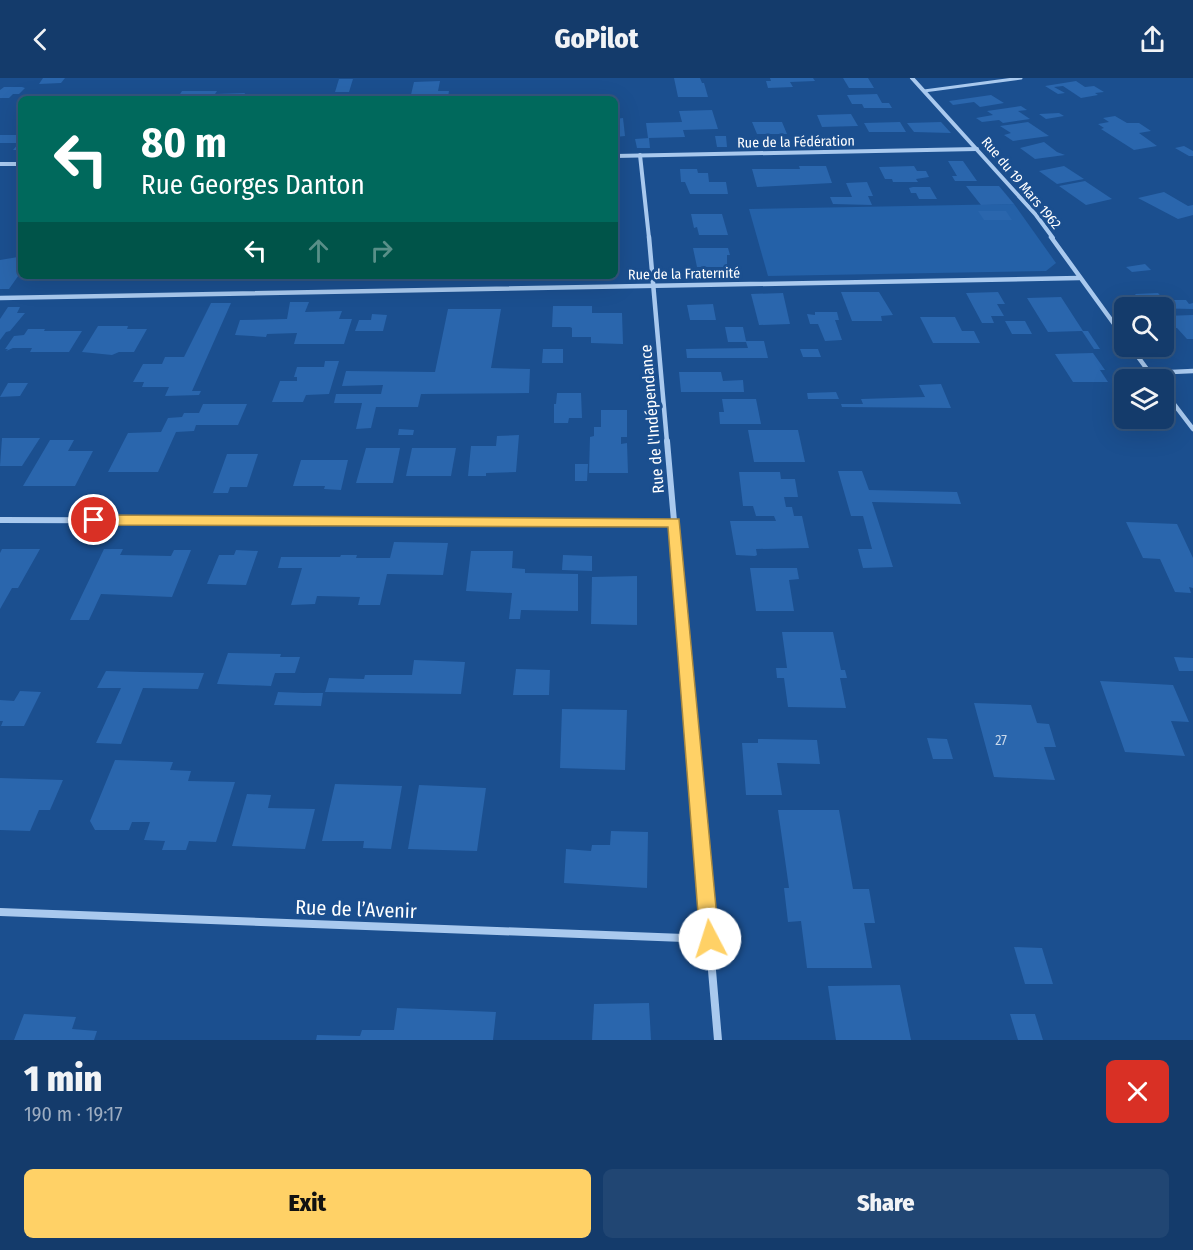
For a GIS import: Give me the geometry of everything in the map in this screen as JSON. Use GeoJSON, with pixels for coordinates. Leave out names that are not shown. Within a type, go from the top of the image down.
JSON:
{"type":"FeatureCollection","features":[{"type":"Feature","properties":{"kind":"street","name":"Rue du 19 Mars 1962"},"geometry":{"type":"LineString","coordinates":[[912,78],[1036,214],[1079,278],[1114,324]]}},
{"type":"Feature","properties":{"kind":"street","name":"Rue de la Fédération"},"geometry":{"type":"LineString","coordinates":[[618,156],[977,149]]}},
{"type":"Feature","properties":{"kind":"street","name":"Rue de l'Indépendance"},"geometry":{"type":"LineString","coordinates":[[640,155],[675,522],[718,1040]]}},
{"type":"Feature","properties":{"kind":"street"},"geometry":{"type":"LineString","coordinates":[[0,164],[18,164]]}},
{"type":"Feature","properties":{"kind":"street","name":"Rue de la Fraternité"},"geometry":{"type":"LineString","coordinates":[[0,298],[1079,278]]}},
{"type":"Feature","properties":{"kind":"street"},"geometry":{"type":"LineString","coordinates":[[1174,371],[1193,371]]}},
{"type":"Feature","properties":{"kind":"street"},"geometry":{"type":"LineString","coordinates":[[1174,404],[1193,429]]}},
{"type":"Feature","properties":{"kind":"street"},"geometry":{"type":"LineString","coordinates":[[0,520],[675,522]]}},
{"type":"Feature","properties":{"kind":"street","name":"Rue de l’Avenir"},"geometry":{"type":"LineString","coordinates":[[0,912],[710,939]]}},
{"type":"Feature","properties":{"kind":"lane"},"geometry":{"type":"LineString","coordinates":[[924,91],[1021,78]]}},
{"type":"Feature","properties":{"kind":"shaded area"},"geometry":{"type":"Polygon","coordinates":[[[1014,204],[1056,263],[1046,271],[768,276],[749,209],[1014,204]]]}},
{"type":"Feature","properties":{"kind":"building"},"geometry":{"type":"Polygon","coordinates":[[[43,78],[65,78],[61,83],[39,84],[43,78]]]}},
{"type":"Feature","properties":{"kind":"building"},"geometry":{"type":"Polygon","coordinates":[[[674,78],[700,78],[708,97],[678,97],[674,78]]]}},
{"type":"Feature","properties":{"kind":"building"},"geometry":{"type":"Polygon","coordinates":[[[770,78],[813,78],[815,81],[790,82],[793,87],[768,88],[766,81],[771,81],[770,78]]]}},
{"type":"Feature","properties":{"kind":"building"},"geometry":{"type":"Polygon","coordinates":[[[843,78],[868,78],[874,88],[849,88],[843,78]]]}},
{"type":"Feature","properties":{"kind":"building"},"geometry":{"type":"Polygon","coordinates":[[[339,79],[353,79],[349,92],[335,92],[339,79]]]}},
{"type":"Feature","properties":{"kind":"building"},"geometry":{"type":"Polygon","coordinates":[[[440,81],[438,91],[449,91],[448,96],[411,96],[414,82],[440,81]]]}},
{"type":"Feature","properties":{"kind":"building"},"geometry":{"type":"Polygon","coordinates":[[[1076,81],[1085,87],[1094,86],[1104,92],[1081,98],[1063,86],[1054,87],[1065,93],[1058,94],[1045,86],[1076,81]]]}},
{"type":"Feature","properties":{"kind":"building"},"geometry":{"type":"Polygon","coordinates":[[[4,87],[25,88],[19,94],[13,94],[9,98],[0,98],[0,90],[4,87]]]}},
{"type":"Feature","properties":{"kind":"building"},"geometry":{"type":"Polygon","coordinates":[[[182,91],[217,91],[215,94],[245,93],[244,96],[179,96],[182,91]]]}},
{"type":"Feature","properties":{"kind":"building"},"geometry":{"type":"Polygon","coordinates":[[[877,94],[882,103],[889,103],[892,108],[864,108],[862,104],[852,104],[847,95],[877,94]]]}},
{"type":"Feature","properties":{"kind":"building"},"geometry":{"type":"Polygon","coordinates":[[[991,95],[1004,103],[980,107],[974,102],[953,105],[949,101],[991,95]]]}},
{"type":"Feature","properties":{"kind":"building"},"geometry":{"type":"Polygon","coordinates":[[[1021,106],[1027,110],[1018,111],[1030,119],[1003,123],[999,120],[982,122],[976,118],[993,115],[987,111],[1021,106]]]}},
{"type":"Feature","properties":{"kind":"building"},"geometry":{"type":"Polygon","coordinates":[[[712,110],[718,129],[683,130],[685,137],[648,138],[646,123],[682,122],[679,111],[712,110]]]}},
{"type":"Feature","properties":{"kind":"building"},"geometry":{"type":"Polygon","coordinates":[[[1059,113],[1064,116],[1046,119],[1039,114],[1059,113]]]}},
{"type":"Feature","properties":{"kind":"building"},"geometry":{"type":"Polygon","coordinates":[[[851,114],[858,126],[822,127],[817,115],[851,114]]]}},
{"type":"Feature","properties":{"kind":"building"},"geometry":{"type":"Polygon","coordinates":[[[1115,116],[1127,123],[1139,123],[1151,131],[1139,133],[1157,146],[1134,150],[1101,129],[1104,128],[1098,124],[1109,122],[1103,118],[1115,116]]]}},
{"type":"Feature","properties":{"kind":"building"},"geometry":{"type":"Polygon","coordinates":[[[623,118],[625,136],[618,137],[618,119],[623,118]]]}},
{"type":"Feature","properties":{"kind":"building"},"geometry":{"type":"Polygon","coordinates":[[[752,122],[782,122],[787,134],[757,134],[752,122]]]}},
{"type":"Feature","properties":{"kind":"building"},"geometry":{"type":"Polygon","coordinates":[[[900,122],[906,132],[869,132],[864,123],[900,122]]]}},
{"type":"Feature","properties":{"kind":"building"},"geometry":{"type":"Polygon","coordinates":[[[941,122],[951,133],[914,132],[907,123],[941,122]]]}},
{"type":"Feature","properties":{"kind":"building"},"geometry":{"type":"Polygon","coordinates":[[[1028,122],[1049,136],[1013,141],[1004,135],[1011,133],[1000,126],[1028,122]]]}},
{"type":"Feature","properties":{"kind":"building"},"geometry":{"type":"Polygon","coordinates":[[[0,135],[18,135],[18,143],[0,143],[0,135]]]}},
{"type":"Feature","properties":{"kind":"building"},"geometry":{"type":"Polygon","coordinates":[[[715,136],[726,136],[727,147],[717,147],[715,136]]]}},
{"type":"Feature","properties":{"kind":"building"},"geometry":{"type":"Polygon","coordinates":[[[808,137],[818,137],[822,145],[812,145],[808,137]]]}},
{"type":"Feature","properties":{"kind":"building"},"geometry":{"type":"Polygon","coordinates":[[[649,138],[650,148],[637,148],[635,139],[649,138]]]}},
{"type":"Feature","properties":{"kind":"building"},"geometry":{"type":"Polygon","coordinates":[[[1044,142],[1065,155],[1035,159],[1020,148],[1044,142]]]}},
{"type":"Feature","properties":{"kind":"building"},"geometry":{"type":"Polygon","coordinates":[[[1184,146],[1193,151],[1193,156],[1175,148],[1184,146]]]}},
{"type":"Feature","properties":{"kind":"building"},"geometry":{"type":"Polygon","coordinates":[[[948,161],[963,161],[977,181],[955,181],[952,176],[957,176],[948,161]]]}},
{"type":"Feature","properties":{"kind":"building"},"geometry":{"type":"Polygon","coordinates":[[[799,166],[826,166],[832,183],[757,187],[752,169],[800,169],[799,166]]]}},
{"type":"Feature","properties":{"kind":"building"},"geometry":{"type":"Polygon","coordinates":[[[914,166],[917,171],[926,171],[929,177],[916,179],[918,182],[893,182],[892,179],[885,179],[879,167],[914,166]]]}},
{"type":"Feature","properties":{"kind":"building"},"geometry":{"type":"Polygon","coordinates":[[[1064,166],[1084,179],[1057,184],[1039,171],[1064,166]]]}},
{"type":"Feature","properties":{"kind":"building"},"geometry":{"type":"Polygon","coordinates":[[[680,169],[697,169],[698,173],[708,173],[709,182],[726,182],[728,194],[690,194],[685,182],[681,182],[680,169]]]}},
{"type":"Feature","properties":{"kind":"building"},"geometry":{"type":"Polygon","coordinates":[[[1085,181],[1112,199],[1086,205],[1059,186],[1085,181]]]}},
{"type":"Feature","properties":{"kind":"building"},"geometry":{"type":"Polygon","coordinates":[[[867,182],[873,196],[868,196],[872,205],[833,204],[830,197],[852,197],[846,183],[867,182]]]}},
{"type":"Feature","properties":{"kind":"building"},"geometry":{"type":"Polygon","coordinates":[[[966,186],[999,186],[1014,204],[981,205],[966,186]]]}},
{"type":"Feature","properties":{"kind":"building"},"geometry":{"type":"Polygon","coordinates":[[[930,187],[937,199],[919,199],[916,193],[911,193],[909,188],[930,187]]]}},
{"type":"Feature","properties":{"kind":"building"},"geometry":{"type":"Polygon","coordinates":[[[1164,192],[1188,206],[1193,205],[1193,215],[1178,219],[1138,198],[1164,192]]]}},
{"type":"Feature","properties":{"kind":"building"},"geometry":{"type":"Polygon","coordinates":[[[978,211],[1006,211],[1012,220],[984,220],[978,211]]]}},
{"type":"Feature","properties":{"kind":"building"},"geometry":{"type":"Polygon","coordinates":[[[691,214],[722,214],[728,235],[699,235],[697,227],[694,228],[691,214]]]}},
{"type":"Feature","properties":{"kind":"building"},"geometry":{"type":"Polygon","coordinates":[[[693,248],[728,248],[730,255],[727,255],[727,267],[697,267],[693,248]]]}},
{"type":"Feature","properties":{"kind":"building"},"geometry":{"type":"Polygon","coordinates":[[[18,257],[18,276],[9,289],[0,289],[0,260],[18,257]]]}},
{"type":"Feature","properties":{"kind":"building"},"geometry":{"type":"Polygon","coordinates":[[[1145,264],[1151,270],[1132,272],[1126,267],[1145,264]]]}},
{"type":"Feature","properties":{"kind":"building"},"geometry":{"type":"Polygon","coordinates":[[[841,292],[879,292],[893,315],[881,316],[882,321],[852,321],[841,292]]]}},
{"type":"Feature","properties":{"kind":"building"},"geometry":{"type":"Polygon","coordinates":[[[998,292],[1005,304],[997,304],[1004,316],[991,316],[994,323],[982,323],[966,293],[998,292]]]}},
{"type":"Feature","properties":{"kind":"building"},"geometry":{"type":"Polygon","coordinates":[[[783,293],[790,324],[759,325],[751,294],[783,293]]]}},
{"type":"Feature","properties":{"kind":"building"},"geometry":{"type":"Polygon","coordinates":[[[1158,293],[1161,297],[1137,297],[1135,294],[1158,293]]]}},
{"type":"Feature","properties":{"kind":"building"},"geometry":{"type":"Polygon","coordinates":[[[1061,297],[1083,331],[1088,331],[1100,349],[1094,349],[1082,331],[1048,332],[1027,298],[1061,297]]]}},
{"type":"Feature","properties":{"kind":"building"},"geometry":{"type":"Polygon","coordinates":[[[1174,300],[1186,300],[1189,304],[1193,303],[1193,309],[1174,309],[1174,300]]]}},
{"type":"Feature","properties":{"kind":"building"},"geometry":{"type":"Polygon","coordinates":[[[290,302],[309,302],[305,312],[342,311],[339,319],[352,319],[344,344],[294,344],[297,333],[267,334],[266,337],[235,335],[240,320],[287,319],[290,302]]]}},
{"type":"Feature","properties":{"kind":"building"},"geometry":{"type":"Polygon","coordinates":[[[211,303],[231,303],[192,391],[201,391],[199,395],[165,396],[169,387],[142,387],[144,382],[133,382],[143,364],[162,364],[165,357],[184,357],[211,303]]]}},
{"type":"Feature","properties":{"kind":"building"},"geometry":{"type":"Polygon","coordinates":[[[713,304],[716,320],[690,320],[687,305],[713,304]]]}},
{"type":"Feature","properties":{"kind":"building"},"geometry":{"type":"Polygon","coordinates":[[[553,306],[592,306],[592,313],[622,313],[623,344],[591,343],[591,337],[572,337],[570,327],[552,327],[553,306]]]}},
{"type":"Feature","properties":{"kind":"building"},"geometry":{"type":"Polygon","coordinates":[[[8,307],[20,307],[17,313],[25,313],[0,340],[0,319],[8,307]]]}},
{"type":"Feature","properties":{"kind":"building"},"geometry":{"type":"Polygon","coordinates":[[[448,309],[501,309],[491,368],[530,369],[529,393],[421,394],[418,407],[376,407],[371,428],[356,429],[362,403],[334,403],[336,394],[381,394],[383,385],[342,386],[346,371],[435,372],[448,309]]]}},
{"type":"Feature","properties":{"kind":"building"},"geometry":{"type":"Polygon","coordinates":[[[815,312],[837,312],[839,320],[835,320],[842,340],[825,341],[818,324],[810,324],[807,314],[815,315],[815,312]]]}},
{"type":"Feature","properties":{"kind":"building"},"geometry":{"type":"Polygon","coordinates":[[[372,314],[387,315],[383,331],[355,331],[359,320],[371,320],[372,314]]]}},
{"type":"Feature","properties":{"kind":"building"},"geometry":{"type":"Polygon","coordinates":[[[1193,315],[1193,339],[1187,339],[1177,328],[1174,328],[1174,316],[1193,315]]]}},
{"type":"Feature","properties":{"kind":"building"},"geometry":{"type":"Polygon","coordinates":[[[920,317],[955,317],[962,331],[974,331],[980,343],[933,343],[920,317]]]}},
{"type":"Feature","properties":{"kind":"building"},"geometry":{"type":"Polygon","coordinates":[[[1005,321],[1025,321],[1032,334],[1012,334],[1005,321]]]}},
{"type":"Feature","properties":{"kind":"building"},"geometry":{"type":"Polygon","coordinates":[[[98,326],[128,326],[127,329],[147,329],[134,352],[119,352],[112,355],[82,352],[98,326]]]}},
{"type":"Feature","properties":{"kind":"building"},"geometry":{"type":"Polygon","coordinates":[[[725,327],[743,327],[746,341],[764,341],[768,358],[687,358],[686,349],[748,348],[746,342],[728,342],[725,327]]]}},
{"type":"Feature","properties":{"kind":"building"},"geometry":{"type":"Polygon","coordinates":[[[28,329],[82,331],[69,352],[30,352],[32,348],[13,348],[6,351],[8,349],[5,349],[14,336],[24,335],[28,329]]]}},
{"type":"Feature","properties":{"kind":"building"},"geometry":{"type":"Polygon","coordinates":[[[543,349],[563,349],[563,363],[542,363],[543,349]]]}},
{"type":"Feature","properties":{"kind":"building"},"geometry":{"type":"Polygon","coordinates":[[[800,349],[818,349],[821,357],[803,357],[800,349]]]}},
{"type":"Feature","properties":{"kind":"building"},"geometry":{"type":"Polygon","coordinates":[[[1093,353],[1105,370],[1100,370],[1108,382],[1073,382],[1055,354],[1093,353]]]}},
{"type":"Feature","properties":{"kind":"building"},"geometry":{"type":"Polygon","coordinates":[[[325,361],[339,361],[329,394],[306,395],[303,402],[272,402],[280,381],[297,381],[297,377],[294,377],[297,367],[324,367],[325,361]]]}},
{"type":"Feature","properties":{"kind":"building"},"geometry":{"type":"Polygon","coordinates":[[[679,372],[721,372],[723,381],[743,380],[744,392],[681,392],[679,372]]]}},
{"type":"Feature","properties":{"kind":"building"},"geometry":{"type":"Polygon","coordinates":[[[8,383],[28,383],[20,396],[0,397],[8,383]]]}},
{"type":"Feature","properties":{"kind":"building"},"geometry":{"type":"Polygon","coordinates":[[[941,384],[951,408],[842,407],[841,404],[863,404],[861,399],[925,397],[919,385],[941,384]]]}},
{"type":"Feature","properties":{"kind":"building"},"geometry":{"type":"Polygon","coordinates":[[[836,392],[839,399],[808,399],[807,393],[836,392]]]}},
{"type":"Feature","properties":{"kind":"building"},"geometry":{"type":"Polygon","coordinates":[[[557,393],[581,393],[582,418],[569,418],[568,423],[554,423],[554,404],[556,404],[557,393]]]}},
{"type":"Feature","properties":{"kind":"building"},"geometry":{"type":"Polygon","coordinates":[[[722,399],[756,399],[761,424],[720,424],[719,412],[724,412],[722,399]]]}},
{"type":"Feature","properties":{"kind":"building"},"geometry":{"type":"Polygon","coordinates":[[[203,404],[247,404],[238,425],[196,425],[194,431],[176,432],[158,472],[108,472],[128,433],[161,432],[168,418],[182,417],[184,413],[199,413],[203,404]]]}},
{"type":"Feature","properties":{"kind":"building"},"geometry":{"type":"Polygon","coordinates":[[[601,410],[627,410],[627,437],[621,437],[621,444],[627,443],[628,473],[589,473],[590,437],[594,436],[594,427],[601,427],[601,410]]]}},
{"type":"Feature","properties":{"kind":"building"},"geometry":{"type":"Polygon","coordinates":[[[399,429],[414,430],[413,435],[398,435],[399,429]]]}},
{"type":"Feature","properties":{"kind":"building"},"geometry":{"type":"Polygon","coordinates":[[[748,430],[798,430],[805,462],[754,462],[748,430]]]}},
{"type":"Feature","properties":{"kind":"building"},"geometry":{"type":"Polygon","coordinates":[[[519,435],[516,472],[468,476],[471,446],[496,446],[497,436],[519,435]]]}},
{"type":"Feature","properties":{"kind":"building"},"geometry":{"type":"Polygon","coordinates":[[[2,438],[40,438],[22,466],[0,466],[2,438]]]}},
{"type":"Feature","properties":{"kind":"building"},"geometry":{"type":"Polygon","coordinates":[[[50,440],[74,440],[68,451],[93,451],[75,486],[23,486],[50,440]]]}},
{"type":"Feature","properties":{"kind":"building"},"geometry":{"type":"Polygon","coordinates":[[[366,448],[400,448],[393,483],[356,483],[366,448]]]}},
{"type":"Feature","properties":{"kind":"building"},"geometry":{"type":"Polygon","coordinates":[[[412,448],[456,448],[451,476],[406,476],[412,448]]]}},
{"type":"Feature","properties":{"kind":"building"},"geometry":{"type":"Polygon","coordinates":[[[227,454],[258,454],[247,487],[230,487],[228,493],[213,493],[227,454]]]}},
{"type":"Feature","properties":{"kind":"building"},"geometry":{"type":"Polygon","coordinates":[[[301,460],[348,460],[341,490],[324,489],[325,486],[293,486],[301,460]]]}},
{"type":"Feature","properties":{"kind":"building"},"geometry":{"type":"Polygon","coordinates":[[[575,464],[588,464],[587,481],[575,481],[575,464]]]}},
{"type":"Feature","properties":{"kind":"building"},"geometry":{"type":"Polygon","coordinates":[[[838,471],[862,471],[869,490],[957,492],[961,504],[872,502],[893,567],[863,568],[858,549],[872,549],[863,516],[851,516],[838,471]]]}},
{"type":"Feature","properties":{"kind":"building"},"geometry":{"type":"Polygon","coordinates":[[[739,472],[780,472],[781,479],[795,479],[798,497],[784,497],[786,507],[792,507],[794,516],[802,516],[809,548],[756,549],[757,555],[755,556],[736,555],[730,521],[776,521],[774,516],[756,516],[753,506],[743,506],[739,472]]]}},
{"type":"Feature","properties":{"kind":"building"},"geometry":{"type":"Polygon","coordinates":[[[1126,522],[1177,524],[1193,558],[1193,588],[1189,587],[1191,593],[1175,592],[1160,559],[1143,558],[1126,522]]]}},
{"type":"Feature","properties":{"kind":"building"},"geometry":{"type":"Polygon","coordinates":[[[394,542],[448,543],[443,575],[387,574],[380,605],[358,605],[360,597],[317,596],[315,604],[291,605],[302,568],[278,568],[281,557],[357,555],[356,558],[390,558],[394,542]]]}},
{"type":"Feature","properties":{"kind":"building"},"geometry":{"type":"Polygon","coordinates":[[[2,549],[40,549],[18,588],[12,588],[0,609],[0,553],[2,549]]]}},
{"type":"Feature","properties":{"kind":"building"},"geometry":{"type":"Polygon","coordinates":[[[104,549],[123,549],[120,555],[171,556],[174,550],[191,550],[172,597],[101,594],[89,620],[70,620],[104,549]]]}},
{"type":"Feature","properties":{"kind":"building"},"geometry":{"type":"Polygon","coordinates":[[[236,550],[258,551],[246,585],[207,584],[219,555],[234,555],[236,550]]]}},
{"type":"Feature","properties":{"kind":"building"},"geometry":{"type":"Polygon","coordinates":[[[471,551],[513,551],[512,568],[525,569],[525,573],[578,574],[578,611],[521,610],[520,619],[509,619],[512,593],[466,591],[471,551]]]}},
{"type":"Feature","properties":{"kind":"building"},"geometry":{"type":"Polygon","coordinates":[[[563,555],[592,556],[592,571],[562,570],[563,555]]]}},
{"type":"Feature","properties":{"kind":"building"},"geometry":{"type":"Polygon","coordinates":[[[750,568],[797,568],[799,579],[789,580],[794,611],[756,611],[750,568]]]}},
{"type":"Feature","properties":{"kind":"building"},"geometry":{"type":"Polygon","coordinates":[[[637,576],[637,625],[591,624],[592,577],[637,576]]]}},
{"type":"Feature","properties":{"kind":"building"},"geometry":{"type":"Polygon","coordinates":[[[782,632],[833,632],[841,670],[845,670],[847,678],[840,678],[846,708],[788,707],[784,678],[777,678],[776,668],[787,668],[782,632]]]}},
{"type":"Feature","properties":{"kind":"building"},"geometry":{"type":"Polygon","coordinates":[[[228,653],[281,654],[280,657],[300,657],[295,673],[275,673],[271,686],[217,684],[228,653]]]}},
{"type":"Feature","properties":{"kind":"building"},"geometry":{"type":"Polygon","coordinates":[[[1174,657],[1193,658],[1193,671],[1179,671],[1174,657]]]}},
{"type":"Feature","properties":{"kind":"building"},"geometry":{"type":"Polygon","coordinates":[[[414,660],[465,662],[461,694],[325,692],[329,678],[364,679],[365,675],[412,675],[414,660]]]}},
{"type":"Feature","properties":{"kind":"building"},"geometry":{"type":"Polygon","coordinates":[[[516,669],[550,670],[549,695],[513,695],[516,669]]]}},
{"type":"Feature","properties":{"kind":"building"},"geometry":{"type":"Polygon","coordinates":[[[106,671],[204,673],[198,689],[143,688],[121,744],[96,743],[121,688],[97,688],[106,671]]]}},
{"type":"Feature","properties":{"kind":"building"},"geometry":{"type":"Polygon","coordinates":[[[1100,681],[1173,685],[1189,722],[1171,721],[1185,756],[1125,752],[1100,681]]]}},
{"type":"Feature","properties":{"kind":"building"},"geometry":{"type":"Polygon","coordinates":[[[20,691],[41,692],[24,726],[1,726],[3,721],[0,721],[0,700],[14,701],[20,691]]]}},
{"type":"Feature","properties":{"kind":"building"},"geometry":{"type":"Polygon","coordinates":[[[278,692],[323,693],[321,706],[274,705],[278,692]]]}},
{"type":"Feature","properties":{"kind":"building"},"geometry":{"type":"Polygon","coordinates":[[[974,703],[1031,705],[1037,723],[1049,724],[1056,747],[1044,747],[1055,780],[994,777],[974,703]]]}},
{"type":"Feature","properties":{"kind":"building"},"geometry":{"type":"Polygon","coordinates":[[[562,709],[627,710],[625,770],[560,768],[562,709]]]}},
{"type":"Feature","properties":{"kind":"building"},"geometry":{"type":"Polygon","coordinates":[[[927,738],[947,739],[953,759],[933,759],[927,738]]]}},
{"type":"Feature","properties":{"kind":"building"},"geometry":{"type":"Polygon","coordinates":[[[758,739],[817,740],[820,764],[777,763],[782,795],[746,795],[742,743],[758,743],[758,739]]]}},
{"type":"Feature","properties":{"kind":"building"},"geometry":{"type":"Polygon","coordinates":[[[115,760],[173,762],[170,770],[191,771],[188,781],[235,782],[216,842],[189,841],[186,850],[162,850],[165,841],[144,840],[150,822],[132,822],[129,830],[95,830],[90,821],[115,760]]]}},
{"type":"Feature","properties":{"kind":"building"},"geometry":{"type":"Polygon","coordinates":[[[0,778],[63,780],[50,810],[39,810],[30,831],[0,830],[0,778]]]}},
{"type":"Feature","properties":{"kind":"building"},"geometry":{"type":"Polygon","coordinates":[[[335,784],[402,786],[391,849],[363,848],[364,841],[322,841],[335,784]]]}},
{"type":"Feature","properties":{"kind":"building"},"geometry":{"type":"Polygon","coordinates":[[[419,785],[486,788],[477,851],[408,849],[419,785]]]}},
{"type":"Feature","properties":{"kind":"building"},"geometry":{"type":"Polygon","coordinates":[[[247,794],[271,795],[268,808],[315,809],[305,849],[232,846],[247,794]]]}},
{"type":"Feature","properties":{"kind":"building"},"geometry":{"type":"Polygon","coordinates":[[[778,810],[839,810],[853,889],[869,889],[875,923],[864,923],[872,968],[807,968],[801,921],[788,922],[784,888],[789,888],[778,810]]]}},
{"type":"Feature","properties":{"kind":"building"},"geometry":{"type":"Polygon","coordinates":[[[611,831],[648,832],[647,888],[564,883],[566,849],[591,851],[592,845],[610,845],[611,831]]]}},
{"type":"Feature","properties":{"kind":"building"},"geometry":{"type":"Polygon","coordinates":[[[1014,947],[1042,948],[1053,984],[1025,984],[1014,947]]]}},
{"type":"Feature","properties":{"kind":"building"},"geometry":{"type":"Polygon","coordinates":[[[900,985],[911,1040],[836,1040],[828,986],[900,985]]]}},
{"type":"Feature","properties":{"kind":"building"},"geometry":{"type":"Polygon","coordinates":[[[649,1003],[651,1040],[592,1040],[594,1004],[649,1003]]]}},
{"type":"Feature","properties":{"kind":"building"},"geometry":{"type":"Polygon","coordinates":[[[397,1008],[496,1012],[493,1040],[316,1040],[317,1035],[360,1036],[362,1030],[394,1030],[397,1008]]]}},
{"type":"Feature","properties":{"kind":"building"},"geometry":{"type":"Polygon","coordinates":[[[24,1014],[76,1017],[72,1029],[97,1031],[94,1040],[14,1040],[24,1014]]]}},
{"type":"Feature","properties":{"kind":"building"},"geometry":{"type":"Polygon","coordinates":[[[1010,1014],[1035,1014],[1043,1040],[1018,1040],[1010,1014]]]}},
{"type":"Feature","properties":{"kind":"route"},"geometry":{"type":"LineString","coordinates":[[94,520],[675,522],[710,939]]}}]}
